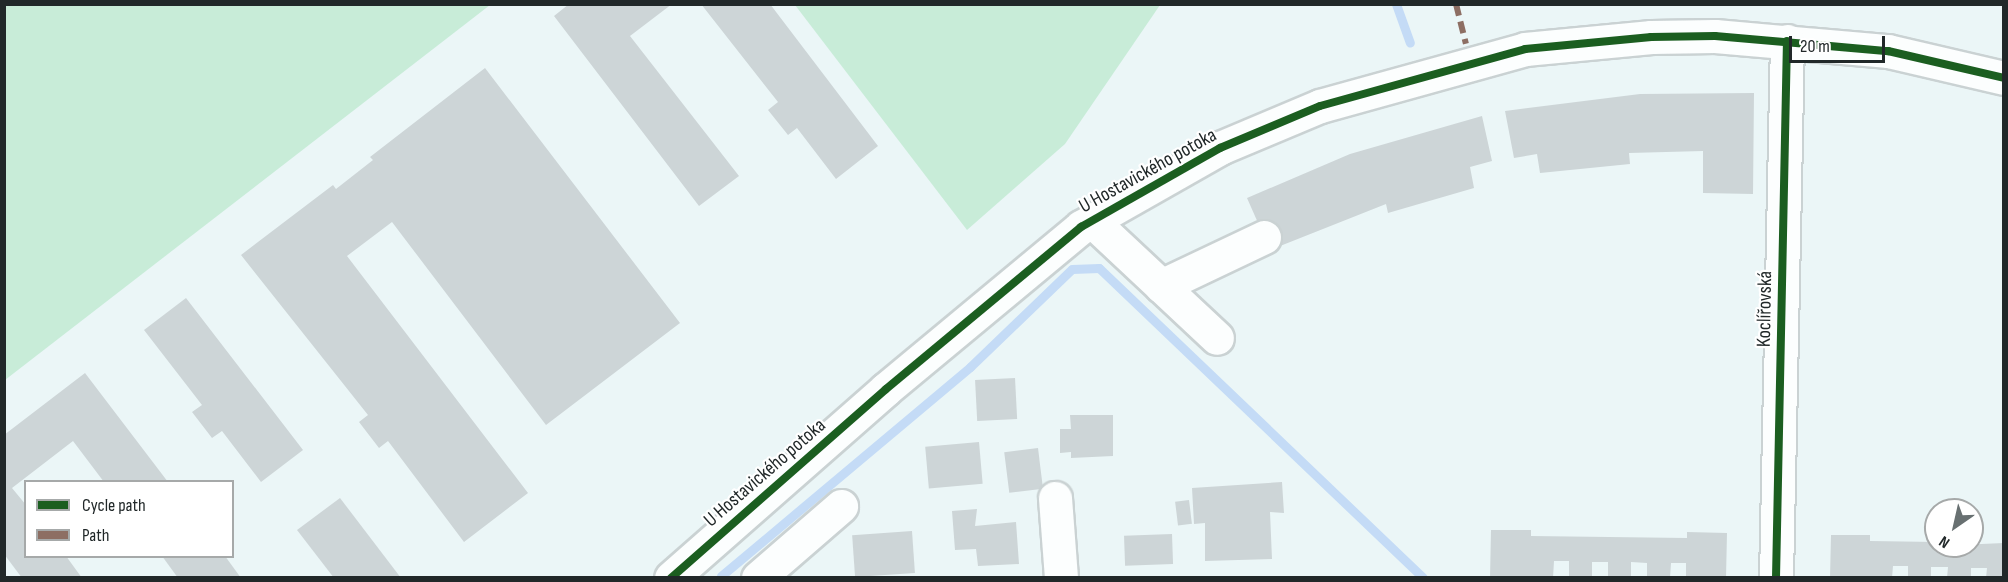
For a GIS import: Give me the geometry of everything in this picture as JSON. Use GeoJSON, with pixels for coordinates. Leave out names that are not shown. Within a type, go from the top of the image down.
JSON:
{"type":"FeatureCollection","features":[{"type":"Feature","properties":{"kind":"street","name":"U Hostavického potoka"},"geometry":{"type":"LineString","coordinates":[[671,578],[886,389],[1092,221],[1220,148],[1320,106],[1395,82],[1525,49],[1651,37],[1787,41],[1888,51],[2004,78]]}},
{"type":"Feature","properties":{"kind":"street","name":"Koclířovská"},"geometry":{"type":"LineString","coordinates":[[1776,578],[1787,41]]}},
{"type":"Feature","properties":{"kind":"street"},"geometry":{"type":"LineString","coordinates":[[1092,221],[1217,338]]}},
{"type":"Feature","properties":{"kind":"street"},"geometry":{"type":"LineString","coordinates":[[1161,286],[1264,237]]}},
{"type":"Feature","properties":{"kind":"street"},"geometry":{"type":"LineString","coordinates":[[1055,498],[1061,578]]}},
{"type":"Feature","properties":{"kind":"street"},"geometry":{"type":"LineString","coordinates":[[758,578],[841,506]]}},
{"type":"Feature","properties":{"kind":"green space"},"geometry":{"type":"Polygon","coordinates":[[[5,4],[490,4],[490,5],[5,380],[5,4]]]}},
{"type":"Feature","properties":{"kind":"green space"},"geometry":{"type":"Polygon","coordinates":[[[795,5],[1160,5],[1065,144],[967,230],[795,5]]]}},
{"type":"Feature","properties":{"kind":"building"},"geometry":{"type":"Polygon","coordinates":[[[569,4],[672,4],[630,36],[739,176],[699,206],[554,16],[569,4]]]}},
{"type":"Feature","properties":{"kind":"building"},"geometry":{"type":"Polygon","coordinates":[[[701,4],[770,4],[878,146],[836,179],[797,128],[788,135],[768,110],[778,102],[701,4]]]}},
{"type":"Feature","properties":{"kind":"building"},"geometry":{"type":"Polygon","coordinates":[[[485,68],[680,323],[546,425],[392,222],[347,256],[528,493],[464,542],[388,441],[379,448],[359,422],[368,415],[241,255],[333,185],[336,189],[373,160],[370,157],[485,68]]]}},
{"type":"Feature","properties":{"kind":"building"},"geometry":{"type":"Polygon","coordinates":[[[1754,93],[1753,194],[1703,193],[1703,151],[1629,153],[1630,164],[1540,173],[1537,154],[1514,158],[1505,111],[1640,94],[1754,93]]]}},
{"type":"Feature","properties":{"kind":"building"},"geometry":{"type":"Polygon","coordinates":[[[1482,116],[1492,161],[1470,167],[1474,188],[1388,213],[1386,204],[1270,250],[1247,198],[1350,154],[1482,116]]]}},
{"type":"Feature","properties":{"kind":"building"},"geometry":{"type":"Polygon","coordinates":[[[186,298],[303,450],[261,482],[222,431],[212,438],[192,412],[202,405],[144,330],[186,298]]]}},
{"type":"Feature","properties":{"kind":"building"},"geometry":{"type":"Polygon","coordinates":[[[85,373],[166,480],[102,480],[73,441],[12,488],[24,503],[24,558],[67,558],[82,578],[22,578],[4,554],[4,435],[85,373]]]}},
{"type":"Feature","properties":{"kind":"building"},"geometry":{"type":"Polygon","coordinates":[[[1015,378],[1017,419],[977,421],[975,380],[1015,378]]]}},
{"type":"Feature","properties":{"kind":"building"},"geometry":{"type":"Polygon","coordinates":[[[1070,415],[1113,415],[1113,456],[1071,458],[1071,452],[1060,453],[1060,429],[1071,429],[1070,415]]]}},
{"type":"Feature","properties":{"kind":"building"},"geometry":{"type":"Polygon","coordinates":[[[979,442],[983,484],[929,489],[925,447],[979,442]]]}},
{"type":"Feature","properties":{"kind":"building"},"geometry":{"type":"Polygon","coordinates":[[[1038,448],[1043,489],[1009,493],[1004,452],[1038,448]]]}},
{"type":"Feature","properties":{"kind":"building"},"geometry":{"type":"Polygon","coordinates":[[[1282,482],[1284,513],[1270,512],[1272,559],[1205,561],[1205,523],[1194,524],[1192,488],[1282,482]]]}},
{"type":"Feature","properties":{"kind":"building"},"geometry":{"type":"Polygon","coordinates":[[[340,498],[401,578],[334,578],[297,530],[340,498]]]}},
{"type":"Feature","properties":{"kind":"building"},"geometry":{"type":"Polygon","coordinates":[[[1189,500],[1192,524],[1178,526],[1175,502],[1189,500]]]}},
{"type":"Feature","properties":{"kind":"building"},"geometry":{"type":"Polygon","coordinates":[[[977,509],[975,526],[1016,522],[1019,564],[978,566],[976,549],[955,550],[952,511],[977,509]]]}},
{"type":"Feature","properties":{"kind":"building"},"geometry":{"type":"Polygon","coordinates":[[[1491,530],[1531,530],[1531,536],[1687,538],[1687,532],[1727,533],[1726,578],[1686,578],[1686,563],[1671,563],[1670,578],[1647,578],[1647,563],[1631,562],[1631,578],[1608,578],[1608,562],[1592,562],[1592,578],[1569,578],[1569,561],[1554,561],[1553,578],[1490,578],[1491,530]]]}},
{"type":"Feature","properties":{"kind":"building"},"geometry":{"type":"Polygon","coordinates":[[[912,531],[915,573],[855,577],[852,535],[912,531]]]}},
{"type":"Feature","properties":{"kind":"building"},"geometry":{"type":"Polygon","coordinates":[[[1172,534],[1173,564],[1125,566],[1124,536],[1172,534]]]}},
{"type":"Feature","properties":{"kind":"building"},"geometry":{"type":"Polygon","coordinates":[[[1831,535],[1870,535],[1870,541],[1924,542],[1924,558],[1984,558],[1984,544],[2004,543],[2004,578],[1986,578],[1987,568],[1971,568],[1971,578],[1947,578],[1948,567],[1931,567],[1931,578],[1908,578],[1908,566],[1893,566],[1892,578],[1830,578],[1831,535]]]}},
{"type":"Feature","properties":{"kind":"building"},"geometry":{"type":"Polygon","coordinates":[[[163,558],[226,558],[241,578],[178,578],[163,558]]]}},
{"type":"Feature","properties":{"kind":"waterway"},"geometry":{"type":"LineString","coordinates":[[1396,4],[1410,43]]}},
{"type":"Feature","properties":{"kind":"waterway"},"geometry":{"type":"LineString","coordinates":[[721,576],[970,367],[1072,269],[1099,268],[1423,578]]}},
{"type":"Feature","properties":{"kind":"marked path"},"geometry":{"type":"LineString","coordinates":[[1456,4],[1466,44]]}},
{"type":"Feature","properties":{"kind":"cycle path"},"geometry":{"type":"LineString","coordinates":[[671,578],[886,389],[1081,227],[1220,148],[1320,106],[1525,49],[1651,37],[1715,36],[1888,51],[2004,78]]}},
{"type":"Feature","properties":{"kind":"cycle path"},"geometry":{"type":"LineString","coordinates":[[1776,578],[1787,41]]}}]}
